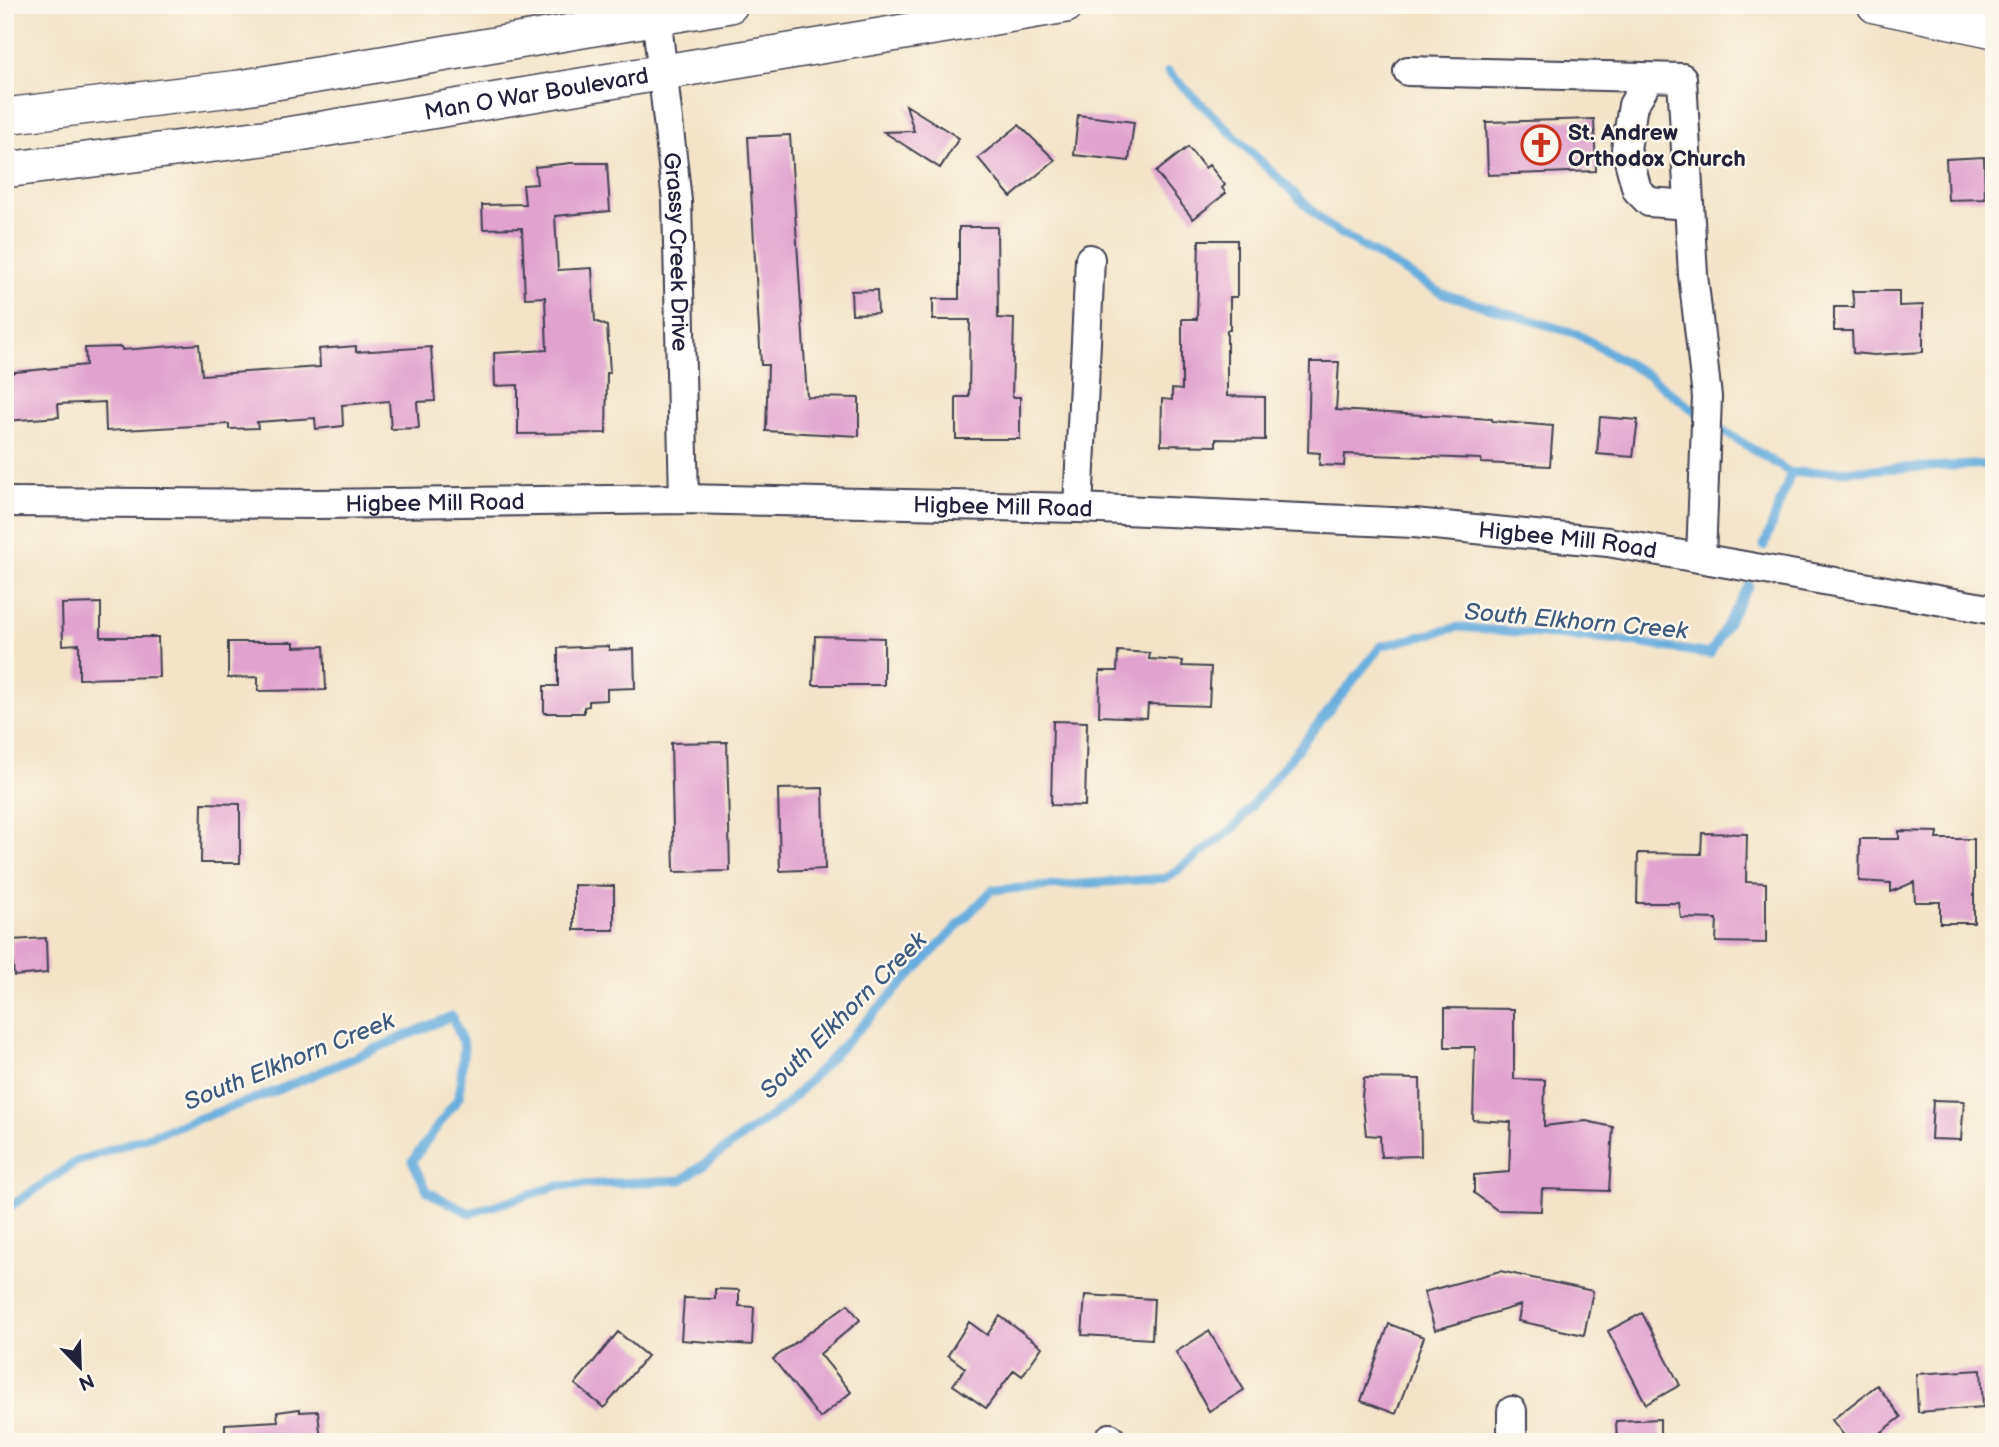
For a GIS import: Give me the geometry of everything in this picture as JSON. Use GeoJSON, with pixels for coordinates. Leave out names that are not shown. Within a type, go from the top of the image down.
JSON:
{"type":"FeatureCollection","features":[{"type":"Feature","properties":{"kind":"main road"},"geometry":{"type":"LineString","coordinates":[[5,116],[240,88],[656,11],[730,5]]}},
{"type":"Feature","properties":{"kind":"main road","name":"Man O War Boulevard"},"geometry":{"type":"LineString","coordinates":[[5,170],[287,135],[1066,5]]}},
{"type":"Feature","properties":{"kind":"main road"},"geometry":{"type":"LineString","coordinates":[[1875,5],[1994,30]]}},
{"type":"Feature","properties":{"kind":"street","name":"Grassy Creek Drive"},"geometry":{"type":"LineString","coordinates":[[656,11],[677,201],[684,499]]}},
{"type":"Feature","properties":{"kind":"street"},"geometry":{"type":"LineString","coordinates":[[1408,71],[1682,78],[1689,205],[1707,397],[1707,464],[1701,558]]}},
{"type":"Feature","properties":{"kind":"street"},"geometry":{"type":"LineString","coordinates":[[1650,78],[1633,106],[1626,149],[1637,190],[1650,202],[1689,205]]}},
{"type":"Feature","properties":{"kind":"street"},"geometry":{"type":"LineString","coordinates":[[1079,508],[1090,259]]}},
{"type":"Feature","properties":{"kind":"street","name":"Higbee Mill Road"},"geometry":{"type":"LineString","coordinates":[[5,502],[319,504],[684,499],[1079,508],[1414,523],[1608,542],[1994,610]]}},
{"type":"Feature","properties":{"kind":"street"},"geometry":{"type":"LineString","coordinates":[[1512,1411],[1512,1442]]}},
{"type":"Feature","properties":{"kind":"building"},"geometry":{"type":"Polygon","coordinates":[[[906,105],[959,138],[940,168],[884,132],[914,131],[906,105]]]}},
{"type":"Feature","properties":{"kind":"building"},"geometry":{"type":"Polygon","coordinates":[[[1078,115],[1134,122],[1129,161],[1074,155],[1078,115]]]}},
{"type":"Feature","properties":{"kind":"building","name":"St. Andrew Orthodox Church"},"geometry":{"type":"Polygon","coordinates":[[[1594,119],[1596,171],[1488,175],[1486,122],[1594,119]]]}},
{"type":"Feature","properties":{"kind":"building"},"geometry":{"type":"Polygon","coordinates":[[[1019,125],[1055,160],[1011,197],[978,158],[1019,125]]]}},
{"type":"Feature","properties":{"kind":"building"},"geometry":{"type":"Polygon","coordinates":[[[790,135],[807,397],[859,398],[859,436],[766,431],[768,365],[761,365],[748,137],[790,135]]]}},
{"type":"Feature","properties":{"kind":"building"},"geometry":{"type":"Polygon","coordinates":[[[1188,147],[1205,168],[1209,165],[1225,185],[1222,188],[1226,193],[1193,219],[1156,172],[1188,147]]]}},
{"type":"Feature","properties":{"kind":"building"},"geometry":{"type":"Polygon","coordinates":[[[1984,157],[1985,199],[1948,200],[1946,159],[1984,157]]]}},
{"type":"Feature","properties":{"kind":"building"},"geometry":{"type":"Polygon","coordinates":[[[607,163],[610,211],[555,216],[558,270],[592,268],[595,321],[607,326],[610,373],[607,373],[606,433],[518,434],[518,385],[495,386],[494,353],[547,350],[545,297],[525,298],[522,228],[483,229],[482,205],[525,204],[523,185],[537,184],[535,167],[607,163]]]}},
{"type":"Feature","properties":{"kind":"building"},"geometry":{"type":"Polygon","coordinates":[[[959,227],[997,227],[998,318],[1014,319],[1012,397],[1020,397],[1020,439],[956,439],[956,397],[969,397],[970,320],[933,320],[933,299],[959,299],[959,227]]]}},
{"type":"Feature","properties":{"kind":"building"},"geometry":{"type":"Polygon","coordinates":[[[1199,240],[1237,240],[1237,297],[1230,297],[1230,330],[1227,330],[1227,396],[1265,397],[1265,440],[1216,439],[1216,446],[1161,445],[1162,399],[1172,400],[1172,389],[1182,390],[1182,319],[1197,319],[1199,240]]]}},
{"type":"Feature","properties":{"kind":"building"},"geometry":{"type":"Polygon","coordinates":[[[877,290],[878,313],[852,314],[851,291],[877,290]]]}},
{"type":"Feature","properties":{"kind":"building"},"geometry":{"type":"Polygon","coordinates":[[[1852,291],[1899,291],[1899,306],[1923,305],[1923,352],[1874,355],[1853,353],[1852,331],[1834,331],[1834,307],[1854,307],[1852,291]]]}},
{"type":"Feature","properties":{"kind":"building"},"geometry":{"type":"Polygon","coordinates":[[[199,344],[202,375],[320,367],[319,349],[356,346],[356,352],[431,347],[435,401],[417,402],[419,428],[391,429],[389,401],[342,405],[343,426],[316,429],[315,418],[257,422],[258,428],[229,429],[229,424],[106,431],[105,402],[58,404],[59,417],[5,421],[5,373],[86,365],[85,348],[122,347],[122,350],[199,344]]]}},
{"type":"Feature","properties":{"kind":"building"},"geometry":{"type":"Polygon","coordinates":[[[1310,362],[1339,362],[1336,410],[1492,419],[1553,426],[1550,466],[1481,463],[1481,459],[1345,454],[1344,466],[1319,465],[1320,453],[1308,452],[1310,362]]]}},
{"type":"Feature","properties":{"kind":"building"},"geometry":{"type":"Polygon","coordinates":[[[1600,417],[1638,420],[1633,457],[1597,454],[1600,417]]]}},
{"type":"Feature","properties":{"kind":"building"},"geometry":{"type":"Polygon","coordinates":[[[101,603],[101,637],[158,637],[159,677],[79,679],[79,644],[63,645],[62,604],[101,603]]]}},
{"type":"Feature","properties":{"kind":"building"},"geometry":{"type":"Polygon","coordinates":[[[815,636],[884,638],[884,685],[813,685],[815,636]]]}},
{"type":"Feature","properties":{"kind":"building"},"geometry":{"type":"Polygon","coordinates":[[[228,642],[294,642],[294,647],[324,646],[326,690],[258,691],[258,677],[228,678],[228,642]]]}},
{"type":"Feature","properties":{"kind":"building"},"geometry":{"type":"Polygon","coordinates":[[[609,646],[609,650],[634,649],[635,688],[607,689],[607,700],[589,701],[589,706],[584,707],[584,713],[544,713],[544,686],[558,686],[558,648],[609,646]]]}},
{"type":"Feature","properties":{"kind":"building"},"geometry":{"type":"Polygon","coordinates":[[[1118,651],[1150,653],[1149,659],[1183,661],[1182,666],[1211,667],[1209,706],[1148,704],[1147,718],[1099,716],[1100,671],[1117,671],[1118,651]]]}},
{"type":"Feature","properties":{"kind":"building"},"geometry":{"type":"Polygon","coordinates":[[[1053,721],[1087,722],[1085,806],[1051,805],[1053,721]]]}},
{"type":"Feature","properties":{"kind":"building"},"geometry":{"type":"Polygon","coordinates":[[[727,742],[730,871],[674,872],[671,743],[727,742]]]}},
{"type":"Feature","properties":{"kind":"building"},"geometry":{"type":"Polygon","coordinates":[[[823,788],[825,869],[780,871],[778,789],[823,788]]]}},
{"type":"Feature","properties":{"kind":"building"},"geometry":{"type":"Polygon","coordinates":[[[202,803],[240,804],[240,863],[201,863],[202,803]]]}},
{"type":"Feature","properties":{"kind":"building"},"geometry":{"type":"Polygon","coordinates":[[[1899,831],[1938,832],[1937,839],[1974,839],[1974,923],[1940,923],[1940,902],[1915,902],[1914,882],[1891,892],[1891,883],[1859,881],[1860,839],[1899,839],[1899,831]]]}},
{"type":"Feature","properties":{"kind":"building"},"geometry":{"type":"Polygon","coordinates":[[[1702,833],[1747,834],[1746,882],[1766,883],[1766,943],[1716,942],[1717,919],[1681,918],[1679,903],[1637,903],[1638,853],[1701,854],[1702,833]]]}},
{"type":"Feature","properties":{"kind":"building"},"geometry":{"type":"Polygon","coordinates":[[[574,885],[614,886],[614,930],[574,930],[574,885]]]}},
{"type":"Feature","properties":{"kind":"building"},"geometry":{"type":"Polygon","coordinates":[[[46,938],[47,973],[14,976],[11,940],[46,938]]]}},
{"type":"Feature","properties":{"kind":"building"},"geometry":{"type":"Polygon","coordinates":[[[1445,1008],[1514,1009],[1514,1079],[1545,1080],[1544,1126],[1586,1121],[1613,1127],[1609,1191],[1542,1189],[1541,1211],[1497,1210],[1474,1193],[1474,1175],[1509,1172],[1511,1122],[1473,1120],[1475,1047],[1445,1047],[1445,1008]]]}},
{"type":"Feature","properties":{"kind":"building"},"geometry":{"type":"Polygon","coordinates":[[[1364,1078],[1420,1079],[1421,1156],[1381,1157],[1380,1136],[1366,1135],[1362,1096],[1364,1078]]]}},
{"type":"Feature","properties":{"kind":"building"},"geometry":{"type":"Polygon","coordinates":[[[1933,1100],[1964,1101],[1961,1140],[1931,1139],[1933,1100]]]}},
{"type":"Feature","properties":{"kind":"building"},"geometry":{"type":"Polygon","coordinates":[[[1500,1271],[1593,1291],[1584,1335],[1518,1321],[1521,1305],[1435,1330],[1424,1292],[1500,1271]]]}},
{"type":"Feature","properties":{"kind":"building"},"geometry":{"type":"Polygon","coordinates":[[[715,1289],[739,1290],[739,1306],[754,1307],[752,1345],[681,1340],[684,1298],[715,1299],[715,1289]]]}},
{"type":"Feature","properties":{"kind":"building"},"geometry":{"type":"Polygon","coordinates":[[[1085,1295],[1154,1299],[1152,1339],[1082,1335],[1085,1295]]]}},
{"type":"Feature","properties":{"kind":"building"},"geometry":{"type":"Polygon","coordinates":[[[848,1304],[860,1320],[820,1354],[851,1392],[820,1418],[773,1359],[848,1304]]]}},
{"type":"Feature","properties":{"kind":"building"},"geometry":{"type":"Polygon","coordinates":[[[1642,1313],[1680,1385],[1646,1404],[1608,1331],[1642,1313]]]}},
{"type":"Feature","properties":{"kind":"building"},"geometry":{"type":"Polygon","coordinates":[[[1000,1316],[1042,1347],[1022,1376],[1014,1370],[986,1408],[953,1385],[965,1368],[948,1355],[969,1322],[987,1335],[1000,1316]]]}},
{"type":"Feature","properties":{"kind":"building"},"geometry":{"type":"Polygon","coordinates":[[[1389,1324],[1424,1337],[1396,1414],[1361,1401],[1389,1324]]]}},
{"type":"Feature","properties":{"kind":"building"},"geometry":{"type":"Polygon","coordinates":[[[1209,1331],[1244,1390],[1209,1411],[1176,1352],[1209,1331]]]}},
{"type":"Feature","properties":{"kind":"building"},"geometry":{"type":"Polygon","coordinates":[[[618,1332],[647,1356],[604,1408],[575,1384],[618,1332]]]}},
{"type":"Feature","properties":{"kind":"building"},"geometry":{"type":"Polygon","coordinates":[[[1981,1370],[1983,1407],[1918,1412],[1916,1374],[1981,1370]]]}},
{"type":"Feature","properties":{"kind":"building"},"geometry":{"type":"Polygon","coordinates":[[[1877,1385],[1901,1417],[1869,1442],[1849,1442],[1832,1420],[1877,1385]]]}},
{"type":"Feature","properties":{"kind":"building"},"geometry":{"type":"Polygon","coordinates":[[[300,1409],[300,1412],[318,1411],[321,1442],[225,1442],[225,1424],[278,1421],[277,1412],[300,1409]]]}},
{"type":"Feature","properties":{"kind":"building"},"geometry":{"type":"Polygon","coordinates":[[[1660,1419],[1660,1442],[1617,1442],[1616,1421],[1660,1419]]]}},
{"type":"Feature","properties":{"kind":"waterway"},"geometry":{"type":"LineString","coordinates":[[1168,72],[1328,226],[1441,293],[1577,334],[1649,376],[1700,415]]}},
{"type":"Feature","properties":{"kind":"waterway"},"geometry":{"type":"LineString","coordinates":[[1711,423],[1791,473]]}},
{"type":"Feature","properties":{"kind":"waterway","name":"South Elkhorn Creek"},"geometry":{"type":"LineString","coordinates":[[1764,546],[1791,473],[1994,464]]}},
{"type":"Feature","properties":{"kind":"waterway","name":"South Elkhorn Creek"},"geometry":{"type":"LineString","coordinates":[[5,1210],[76,1162],[276,1091],[452,1016],[464,1046],[459,1097],[412,1161],[428,1192],[470,1213],[557,1186],[682,1180],[785,1106],[992,890],[1167,878],[1234,828],[1381,646],[1458,627],[1624,641],[1710,654],[1749,585]]}},
{"type":"Feature","properties":{"kind":"place","name":"St. Andrew Orthodox Church"},"geometry":{"type":"Point","coordinates":[1541,145]}}]}
